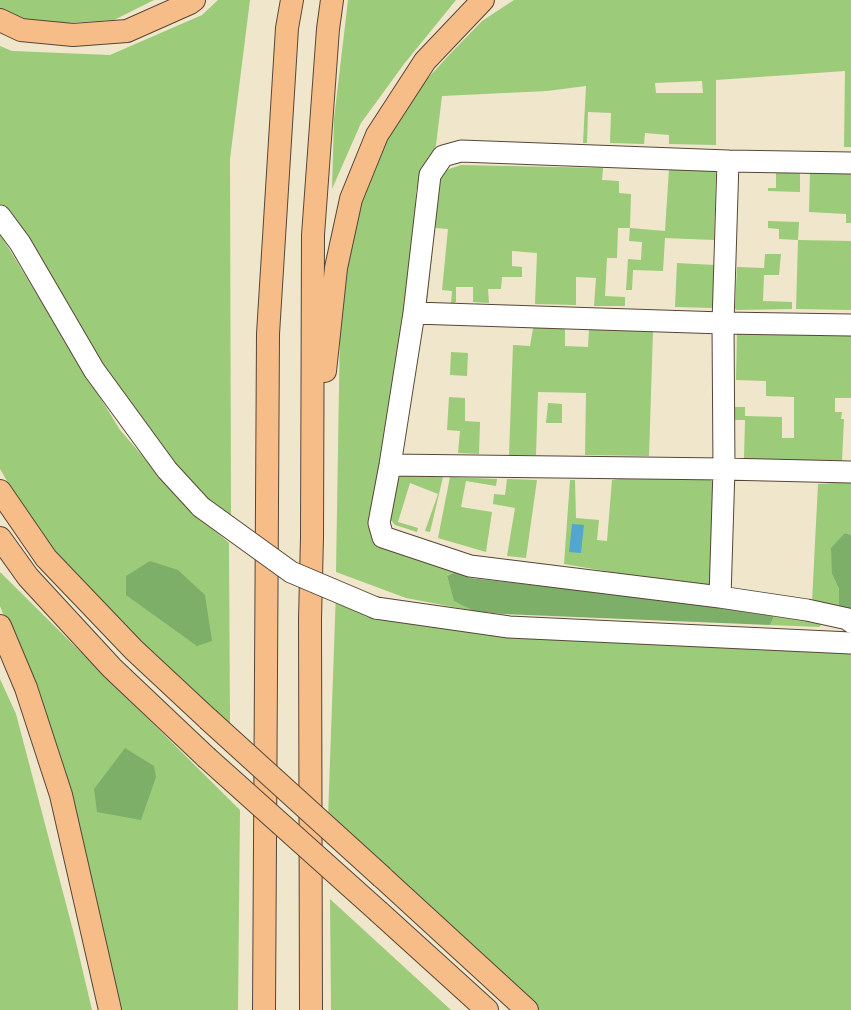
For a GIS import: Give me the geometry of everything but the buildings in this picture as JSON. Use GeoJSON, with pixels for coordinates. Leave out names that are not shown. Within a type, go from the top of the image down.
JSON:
{"type":"FeatureCollection","features":[{"type":"Feature","properties":{"kind":"highway"},"geometry":{"type":"LineString","coordinates":[[0,20],[21,30],[73,35],[127,31],[194,0]]}},
{"type":"Feature","properties":{"kind":"highway"},"geometry":{"type":"LineString","coordinates":[[264,1010],[268,334],[287,28],[292,0]]}},
{"type":"Feature","properties":{"kind":"highway"},"geometry":{"type":"LineString","coordinates":[[312,1010],[310,619],[312,537],[313,235],[328,29],[332,0]]}},
{"type":"Feature","properties":{"kind":"highway"},"geometry":{"type":"LineString","coordinates":[[312,537],[322,505],[324,375],[335,276],[351,199],[377,135],[425,61],[483,0]]}},
{"type":"Feature","properties":{"kind":"highway"},"geometry":{"type":"LineString","coordinates":[[0,491],[46,558],[134,650],[527,1010]]}},
{"type":"Feature","properties":{"kind":"highway"},"geometry":{"type":"LineString","coordinates":[[0,538],[28,577],[112,668],[206,756],[487,1010]]}},
{"type":"Feature","properties":{"kind":"highway"},"geometry":{"type":"LineString","coordinates":[[0,626],[26,688],[61,795],[110,1010]]}},
{"type":"Feature","properties":{"kind":"street"},"geometry":{"type":"LineString","coordinates":[[851,163],[728,161],[461,151],[443,156],[430,175],[414,313],[390,465],[379,523],[383,537],[470,566],[720,597],[807,610],[848,619],[851,622]]}},
{"type":"Feature","properties":{"kind":"street"},"geometry":{"type":"LineString","coordinates":[[720,597],[724,469],[723,323],[728,161]]}},
{"type":"Feature","properties":{"kind":"street"},"geometry":{"type":"LineString","coordinates":[[0,216],[20,243],[94,370],[167,470],[201,507],[291,572],[376,608],[509,627],[851,643]]}},
{"type":"Feature","properties":{"kind":"street"},"geometry":{"type":"LineString","coordinates":[[414,313],[851,326]]}},
{"type":"Feature","properties":{"kind":"street"},"geometry":{"type":"LineString","coordinates":[[390,465],[851,472]]}},
{"type":"Feature","properties":{"kind":"green space"},"geometry":{"type":"Polygon","coordinates":[[[0,0],[154,0],[114,20],[34,25],[0,12],[0,0]]]}},
{"type":"Feature","properties":{"kind":"green space"},"geometry":{"type":"Polygon","coordinates":[[[218,0],[250,0],[230,159],[231,517],[190,486],[130,409],[39,260],[0,204],[0,46],[12,51],[110,55],[202,15],[218,0]]]}},
{"type":"Feature","properties":{"kind":"green space"},"geometry":{"type":"Polygon","coordinates":[[[348,0],[456,0],[404,64],[361,123],[332,189],[334,119],[348,0]]]}},
{"type":"Feature","properties":{"kind":"green space"},"geometry":{"type":"Polygon","coordinates":[[[514,0],[851,0],[851,147],[844,147],[845,71],[716,80],[716,145],[669,144],[669,135],[645,133],[644,144],[610,143],[611,113],[588,112],[587,143],[583,143],[586,86],[547,91],[442,96],[435,153],[426,166],[416,191],[414,262],[381,477],[393,551],[456,572],[447,576],[454,600],[474,611],[406,598],[336,572],[340,327],[344,284],[358,213],[374,167],[391,132],[407,106],[428,78],[482,21],[514,0]],[[702,81],[655,83],[656,93],[703,93],[702,81]]]}},
{"type":"Feature","properties":{"kind":"green space"},"geometry":{"type":"Polygon","coordinates":[[[461,165],[603,168],[602,180],[619,181],[619,193],[631,194],[630,228],[618,228],[617,258],[607,258],[605,296],[625,297],[625,306],[594,306],[596,278],[576,277],[576,305],[535,304],[537,253],[512,251],[512,266],[522,267],[522,277],[502,277],[501,289],[488,289],[489,303],[473,302],[473,287],[456,287],[456,302],[451,304],[452,291],[442,290],[448,229],[435,228],[427,303],[420,301],[431,189],[446,170],[461,165]]]}},
{"type":"Feature","properties":{"kind":"green space"},"geometry":{"type":"Polygon","coordinates":[[[669,169],[712,170],[716,172],[714,240],[665,238],[663,271],[633,270],[632,290],[626,290],[628,259],[641,260],[642,242],[629,241],[630,228],[665,231],[669,169]]]}},
{"type":"Feature","properties":{"kind":"green space"},"geometry":{"type":"Polygon","coordinates":[[[776,170],[800,170],[800,192],[768,191],[768,188],[776,188],[776,170]]]}},
{"type":"Feature","properties":{"kind":"green space"},"geometry":{"type":"Polygon","coordinates":[[[810,170],[851,172],[851,223],[846,223],[846,214],[809,212],[810,170]]]}},
{"type":"Feature","properties":{"kind":"green space"},"geometry":{"type":"Polygon","coordinates":[[[768,221],[799,222],[798,240],[779,239],[779,229],[768,228],[768,221]]]}},
{"type":"Feature","properties":{"kind":"green space"},"geometry":{"type":"Polygon","coordinates":[[[0,234],[120,430],[183,503],[229,543],[230,727],[133,639],[43,542],[0,469],[0,234]]]}},
{"type":"Feature","properties":{"kind":"green space"},"geometry":{"type":"Polygon","coordinates":[[[798,240],[851,241],[851,310],[796,309],[798,240]]]}},
{"type":"Feature","properties":{"kind":"green space"},"geometry":{"type":"Polygon","coordinates":[[[765,254],[781,254],[779,275],[764,275],[763,301],[792,302],[792,309],[736,310],[737,267],[764,268],[765,254]]]}},
{"type":"Feature","properties":{"kind":"green space"},"geometry":{"type":"Polygon","coordinates":[[[677,263],[714,265],[713,308],[675,307],[677,263]]]}},
{"type":"Feature","properties":{"kind":"green space"},"geometry":{"type":"Polygon","coordinates":[[[533,328],[565,328],[565,346],[588,347],[589,330],[653,331],[649,456],[585,455],[586,393],[538,392],[536,455],[509,455],[513,345],[530,346],[533,328]]]}},
{"type":"Feature","properties":{"kind":"green space"},"geometry":{"type":"Polygon","coordinates":[[[737,332],[851,335],[851,398],[835,398],[835,412],[842,412],[841,419],[844,419],[842,461],[744,459],[745,420],[734,420],[734,407],[745,407],[745,416],[782,417],[782,438],[794,438],[794,397],[766,396],[766,381],[736,380],[737,332]]]}},
{"type":"Feature","properties":{"kind":"green space"},"geometry":{"type":"Polygon","coordinates":[[[451,352],[468,353],[467,376],[450,375],[451,352]]]}},
{"type":"Feature","properties":{"kind":"green space"},"geometry":{"type":"Polygon","coordinates":[[[449,397],[465,398],[465,421],[480,422],[479,454],[458,453],[460,431],[447,430],[449,397]]]}},
{"type":"Feature","properties":{"kind":"green space"},"geometry":{"type":"Polygon","coordinates":[[[548,403],[562,404],[562,423],[546,423],[548,403]]]}},
{"type":"Feature","properties":{"kind":"green space"},"geometry":{"type":"Polygon","coordinates":[[[646,475],[703,475],[712,481],[718,493],[709,586],[702,591],[564,564],[570,480],[575,480],[576,518],[599,520],[597,540],[607,541],[612,480],[646,475]]]}},
{"type":"Feature","properties":{"kind":"green space"},"geometry":{"type":"Polygon","coordinates":[[[401,476],[443,477],[430,532],[425,531],[438,494],[410,483],[398,522],[418,528],[417,532],[395,525],[389,518],[397,479],[401,476]]]}},
{"type":"Feature","properties":{"kind":"green space"},"geometry":{"type":"Polygon","coordinates":[[[450,477],[497,479],[496,486],[466,481],[461,507],[492,512],[486,552],[438,538],[450,477]]]}},
{"type":"Feature","properties":{"kind":"green space"},"geometry":{"type":"Polygon","coordinates":[[[507,479],[537,480],[526,558],[507,556],[515,508],[493,504],[494,494],[505,495],[507,479]]]}},
{"type":"Feature","properties":{"kind":"green space"},"geometry":{"type":"Polygon","coordinates":[[[851,482],[851,535],[845,533],[832,574],[839,589],[839,610],[812,602],[818,484],[851,482]]]}},
{"type":"Feature","properties":{"kind":"green space"},"geometry":{"type":"Polygon","coordinates":[[[845,533],[851,535],[851,612],[839,610],[839,589],[832,574],[831,548],[845,533]]]}},
{"type":"Feature","properties":{"kind":"green space"},"geometry":{"type":"Polygon","coordinates":[[[150,561],[178,570],[205,595],[212,641],[197,646],[126,595],[126,576],[150,561]]]}},
{"type":"Feature","properties":{"kind":"green space"},"geometry":{"type":"Polygon","coordinates":[[[0,572],[240,810],[238,1010],[120,1010],[50,740],[0,606],[0,572]]]}},
{"type":"Feature","properties":{"kind":"green space"},"geometry":{"type":"Polygon","coordinates":[[[456,572],[470,578],[773,612],[773,619],[770,625],[503,614],[474,611],[454,601],[447,576],[456,572]]]}},
{"type":"Feature","properties":{"kind":"green space"},"geometry":{"type":"Polygon","coordinates":[[[336,591],[376,608],[851,643],[851,1010],[527,1010],[328,818],[336,591]]]}},
{"type":"Feature","properties":{"kind":"green space"},"geometry":{"type":"Polygon","coordinates":[[[773,612],[820,621],[822,624],[819,627],[770,625],[773,619],[773,612]]]}},
{"type":"Feature","properties":{"kind":"green space"},"geometry":{"type":"Polygon","coordinates":[[[0,679],[16,714],[75,938],[92,1010],[0,1010],[0,679]]]}},
{"type":"Feature","properties":{"kind":"green space"},"geometry":{"type":"Polygon","coordinates":[[[125,748],[154,766],[156,777],[141,820],[97,812],[94,789],[125,748]]]}},
{"type":"Feature","properties":{"kind":"green space"},"geometry":{"type":"Polygon","coordinates":[[[330,899],[451,1010],[331,1010],[330,899]]]}},
{"type":"Feature","properties":{"kind":"water"},"geometry":{"type":"Polygon","coordinates":[[[572,524],[584,525],[581,553],[569,552],[572,524]]]}}]}
